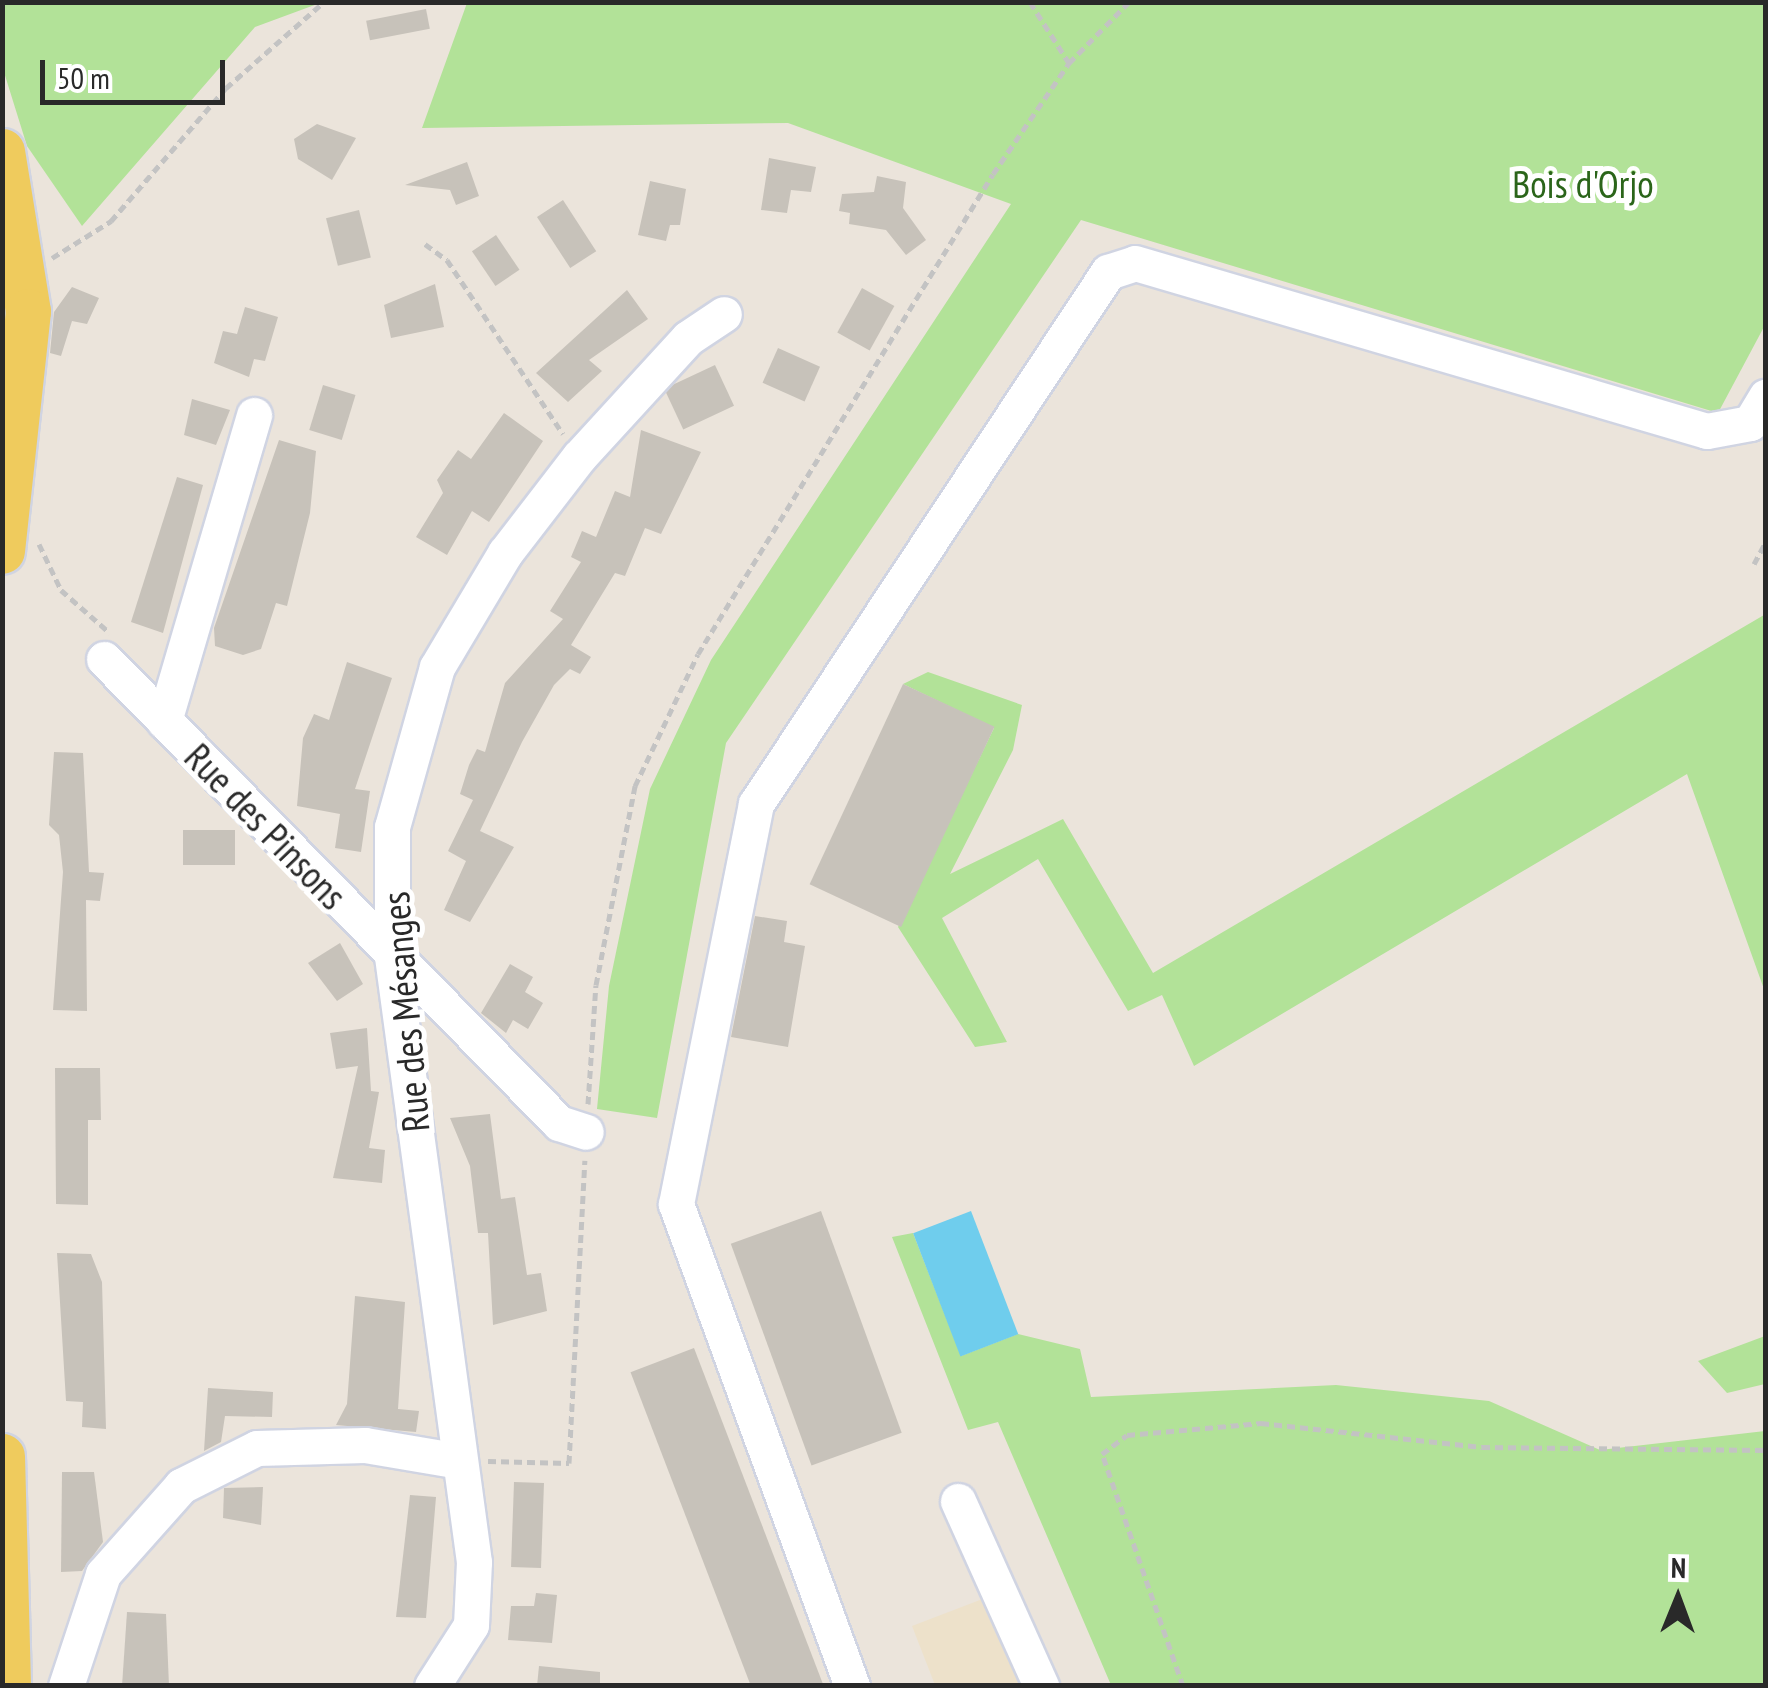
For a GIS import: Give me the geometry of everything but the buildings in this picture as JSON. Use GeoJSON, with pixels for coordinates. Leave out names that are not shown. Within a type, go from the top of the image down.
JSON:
{"type":"FeatureCollection","features":[{"type":"Feature","properties":{"kind":"main road"},"geometry":{"type":"LineString","coordinates":[[2,151],[28,272],[19,544]]}},
{"type":"Feature","properties":{"kind":"main road"},"geometry":{"type":"LineString","coordinates":[[2,1456],[8,1686]]}},
{"type":"Feature","properties":{"kind":"street"},"geometry":{"type":"LineString","coordinates":[[852,1686],[676,1204],[756,804],[1108,272],[1135,262],[1707,431],[1750,424],[1766,396]]}},
{"type":"Feature","properties":{"kind":"street","name":"Rue des Mésanges"},"geometry":{"type":"LineString","coordinates":[[432,1686],[471,1625],[474,1562],[392,956],[392,827],[437,667],[506,552],[578,457],[688,338],[724,314]]}},
{"type":"Feature","properties":{"kind":"street","name":"Rue des Pinsons"},"geometry":{"type":"LineString","coordinates":[[164,721],[254,414]]}},
{"type":"Feature","properties":{"kind":"street","name":"Rue des Pinsons"},"geometry":{"type":"LineString","coordinates":[[104,659],[559,1123],[586,1132]]}},
{"type":"Feature","properties":{"kind":"street"},"geometry":{"type":"LineString","coordinates":[[66,1686],[102,1574],[181,1486],[257,1448],[365,1445],[460,1461]]}},
{"type":"Feature","properties":{"kind":"street"},"geometry":{"type":"LineString","coordinates":[[958,1502],[1040,1686]]}},
{"type":"Feature","properties":{"kind":"path"},"geometry":{"type":"LineString","coordinates":[[28,272],[110,221],[226,88],[324,2]]}},
{"type":"Feature","properties":{"kind":"path"},"geometry":{"type":"LineString","coordinates":[[1030,2],[1069,63]]}},
{"type":"Feature","properties":{"kind":"path"},"geometry":{"type":"LineString","coordinates":[[460,1461],[570,1462],[596,985],[634,786],[698,654],[1069,63],[1130,2]]}},
{"type":"Feature","properties":{"kind":"path"},"geometry":{"type":"LineString","coordinates":[[425,244],[447,260],[578,457]]}},
{"type":"Feature","properties":{"kind":"path"},"geometry":{"type":"LineString","coordinates":[[1754,564],[1766,541]]}},
{"type":"Feature","properties":{"kind":"path"},"geometry":{"type":"LineString","coordinates":[[19,544],[61,590],[111,628],[104,659]]}},
{"type":"Feature","properties":{"kind":"path"},"geometry":{"type":"LineString","coordinates":[[1183,1686],[1102,1454],[1127,1435],[1262,1423],[1482,1447],[1766,1450]]}},
{"type":"Feature","properties":{"kind":"shaded area"},"geometry":{"type":"Polygon","coordinates":[[[993,1595],[1028,1685],[935,1685],[912,1626],[993,1595]]]}},
{"type":"Feature","properties":{"kind":"green space"},"geometry":{"type":"Polygon","coordinates":[[[2,3],[320,3],[255,27],[82,226],[27,146],[3,69],[2,3]]]}},
{"type":"Feature","properties":{"kind":"green space","name":"Bois d'Orjo"},"geometry":{"type":"Polygon","coordinates":[[[467,3],[1765,3],[1765,325],[1718,413],[1081,220],[726,743],[657,1118],[597,1109],[609,986],[650,789],[711,660],[1011,204],[788,123],[422,128],[467,3]]]}},
{"type":"Feature","properties":{"kind":"green space"},"geometry":{"type":"Polygon","coordinates":[[[1764,615],[1765,992],[1687,774],[1194,1066],[1162,995],[1128,1011],[1038,859],[942,918],[1007,1042],[975,1047],[898,927],[994,728],[903,684],[928,672],[1022,705],[1013,750],[950,874],[1063,819],[1153,973],[1764,615]]]}},
{"type":"Feature","properties":{"kind":"green space"},"geometry":{"type":"Polygon","coordinates":[[[913,1233],[961,1356],[1018,1334],[1080,1349],[1091,1397],[1336,1385],[1489,1401],[1600,1450],[1765,1431],[1765,1685],[1111,1685],[998,1422],[968,1430],[892,1237],[913,1233]]]}},
{"type":"Feature","properties":{"kind":"green space"},"geometry":{"type":"Polygon","coordinates":[[[1765,1336],[1765,1384],[1727,1393],[1698,1361],[1765,1336]]]}},
{"type":"Feature","properties":{"kind":"water"},"geometry":{"type":"Polygon","coordinates":[[[971,1211],[1018,1334],[960,1356],[913,1233],[971,1211]]]}}]}
